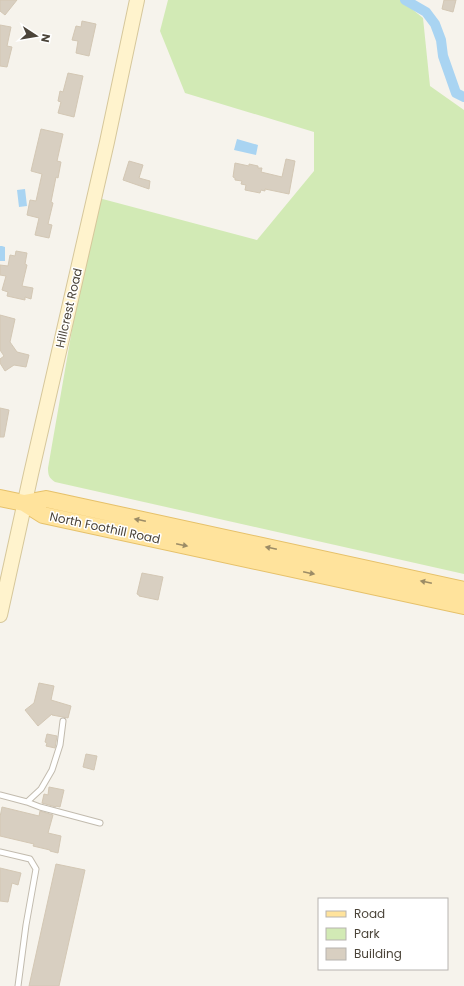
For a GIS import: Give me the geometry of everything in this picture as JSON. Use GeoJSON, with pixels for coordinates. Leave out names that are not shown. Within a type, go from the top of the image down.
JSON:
{"type":"FeatureCollection","features":[{"type":"Feature","properties":{"kind":"main road"},"geometry":{"type":"LineString","coordinates":[[0,498],[24,503]]}},
{"type":"Feature","properties":{"kind":"main road","name":"North Foothill Road"},"geometry":{"type":"LineString","coordinates":[[24,503],[46,499],[464,590]]}},
{"type":"Feature","properties":{"kind":"main road","name":"North Foothill Road"},"geometry":{"type":"LineString","coordinates":[[24,503],[43,515],[464,606]]}},
{"type":"Feature","properties":{"kind":"street","name":"Hillcrest Road"},"geometry":{"type":"LineString","coordinates":[[0,615],[24,503],[107,142],[137,0]]}},
{"type":"Feature","properties":{"kind":"lane"},"geometry":{"type":"LineString","coordinates":[[27,802],[42,789],[52,770],[60,745],[63,721]]}},
{"type":"Feature","properties":{"kind":"lane"},"geometry":{"type":"LineString","coordinates":[[0,795],[100,823]]}},
{"type":"Feature","properties":{"kind":"lane"},"geometry":{"type":"LineString","coordinates":[[0,852],[30,859],[36,869],[26,925],[18,986]]}},
{"type":"Feature","properties":{"kind":"green space"},"geometry":{"type":"Polygon","coordinates":[[[168,0],[401,0],[423,18],[430,86],[464,110],[464,574],[55,482],[49,476],[48,468],[95,197],[257,240],[314,171],[314,132],[185,93],[160,31],[168,0]]]}},
{"type":"Feature","properties":{"kind":"water"},"geometry":{"type":"Polygon","coordinates":[[[237,139],[258,145],[256,155],[234,150],[237,139]]]}},
{"type":"Feature","properties":{"kind":"water"},"geometry":{"type":"Polygon","coordinates":[[[25,189],[27,206],[19,207],[17,190],[25,189]]]}},
{"type":"Feature","properties":{"kind":"water"},"geometry":{"type":"Polygon","coordinates":[[[0,246],[5,247],[5,261],[0,261],[0,246]]]}},
{"type":"Feature","properties":{"kind":"building"},"geometry":{"type":"Polygon","coordinates":[[[0,0],[17,0],[5,15],[0,11],[0,0]]]}},
{"type":"Feature","properties":{"kind":"building"},"geometry":{"type":"Polygon","coordinates":[[[444,0],[456,0],[453,12],[442,9],[444,0]]]}},
{"type":"Feature","properties":{"kind":"building"},"geometry":{"type":"Polygon","coordinates":[[[82,21],[96,24],[89,56],[76,53],[78,41],[72,40],[76,26],[81,27],[82,21]]]}},
{"type":"Feature","properties":{"kind":"building"},"geometry":{"type":"Polygon","coordinates":[[[0,25],[11,27],[7,46],[12,47],[7,67],[0,66],[0,25]]]}},
{"type":"Feature","properties":{"kind":"building"},"geometry":{"type":"Polygon","coordinates":[[[68,73],[83,76],[74,117],[58,113],[61,102],[58,101],[60,91],[63,92],[68,73]]]}},
{"type":"Feature","properties":{"kind":"building"},"geometry":{"type":"Polygon","coordinates":[[[41,129],[63,134],[57,161],[61,162],[58,178],[56,177],[51,202],[53,203],[48,224],[52,225],[49,238],[35,235],[39,218],[27,215],[30,200],[36,201],[42,174],[31,171],[41,129]]]}},
{"type":"Feature","properties":{"kind":"building"},"geometry":{"type":"Polygon","coordinates":[[[286,159],[295,161],[289,194],[265,189],[265,191],[261,190],[260,193],[245,190],[246,185],[241,184],[242,181],[235,180],[233,177],[235,163],[258,166],[258,168],[262,168],[261,172],[282,177],[286,159]]]}},
{"type":"Feature","properties":{"kind":"building"},"geometry":{"type":"Polygon","coordinates":[[[129,161],[143,165],[139,178],[150,181],[149,189],[123,180],[129,161]]]}},
{"type":"Feature","properties":{"kind":"building"},"geometry":{"type":"Polygon","coordinates":[[[16,251],[27,253],[25,264],[27,265],[22,286],[33,288],[31,299],[25,297],[25,300],[7,296],[8,292],[2,290],[6,276],[0,275],[0,265],[8,266],[10,255],[15,256],[16,251]]]}},
{"type":"Feature","properties":{"kind":"building"},"geometry":{"type":"Polygon","coordinates":[[[0,315],[15,319],[10,342],[17,352],[29,355],[26,367],[14,365],[5,371],[0,363],[0,359],[4,356],[0,350],[0,315]]]}},
{"type":"Feature","properties":{"kind":"building"},"geometry":{"type":"Polygon","coordinates":[[[0,408],[9,410],[4,437],[0,437],[0,408]]]}},
{"type":"Feature","properties":{"kind":"building"},"geometry":{"type":"Polygon","coordinates":[[[142,573],[163,577],[158,600],[139,596],[137,594],[142,573]]]}},
{"type":"Feature","properties":{"kind":"building"},"geometry":{"type":"Polygon","coordinates":[[[39,683],[54,686],[51,700],[71,706],[68,718],[52,714],[38,726],[25,710],[34,703],[39,683]]]}},
{"type":"Feature","properties":{"kind":"building"},"geometry":{"type":"Polygon","coordinates":[[[47,734],[57,736],[55,748],[46,746],[47,743],[45,742],[47,734]]]}},
{"type":"Feature","properties":{"kind":"building"},"geometry":{"type":"Polygon","coordinates":[[[86,754],[97,756],[94,770],[83,767],[86,754]]]}},
{"type":"Feature","properties":{"kind":"building"},"geometry":{"type":"Polygon","coordinates":[[[49,787],[64,790],[60,807],[42,803],[44,794],[48,795],[49,787]]]}},
{"type":"Feature","properties":{"kind":"building"},"geometry":{"type":"Polygon","coordinates":[[[2,807],[39,816],[40,811],[53,815],[48,833],[61,836],[58,853],[33,846],[34,844],[0,836],[0,817],[2,807]]]}},
{"type":"Feature","properties":{"kind":"building"},"geometry":{"type":"Polygon","coordinates":[[[56,864],[85,870],[59,986],[29,986],[56,864]]]}},
{"type":"Feature","properties":{"kind":"building"},"geometry":{"type":"Polygon","coordinates":[[[0,868],[21,873],[18,885],[12,883],[8,902],[0,901],[0,868]]]}},
{"type":"Feature","properties":{"kind":"waterway"},"geometry":{"type":"LineString","coordinates":[[405,0],[426,12],[435,24],[441,40],[443,56],[456,93],[464,97]]}}]}
